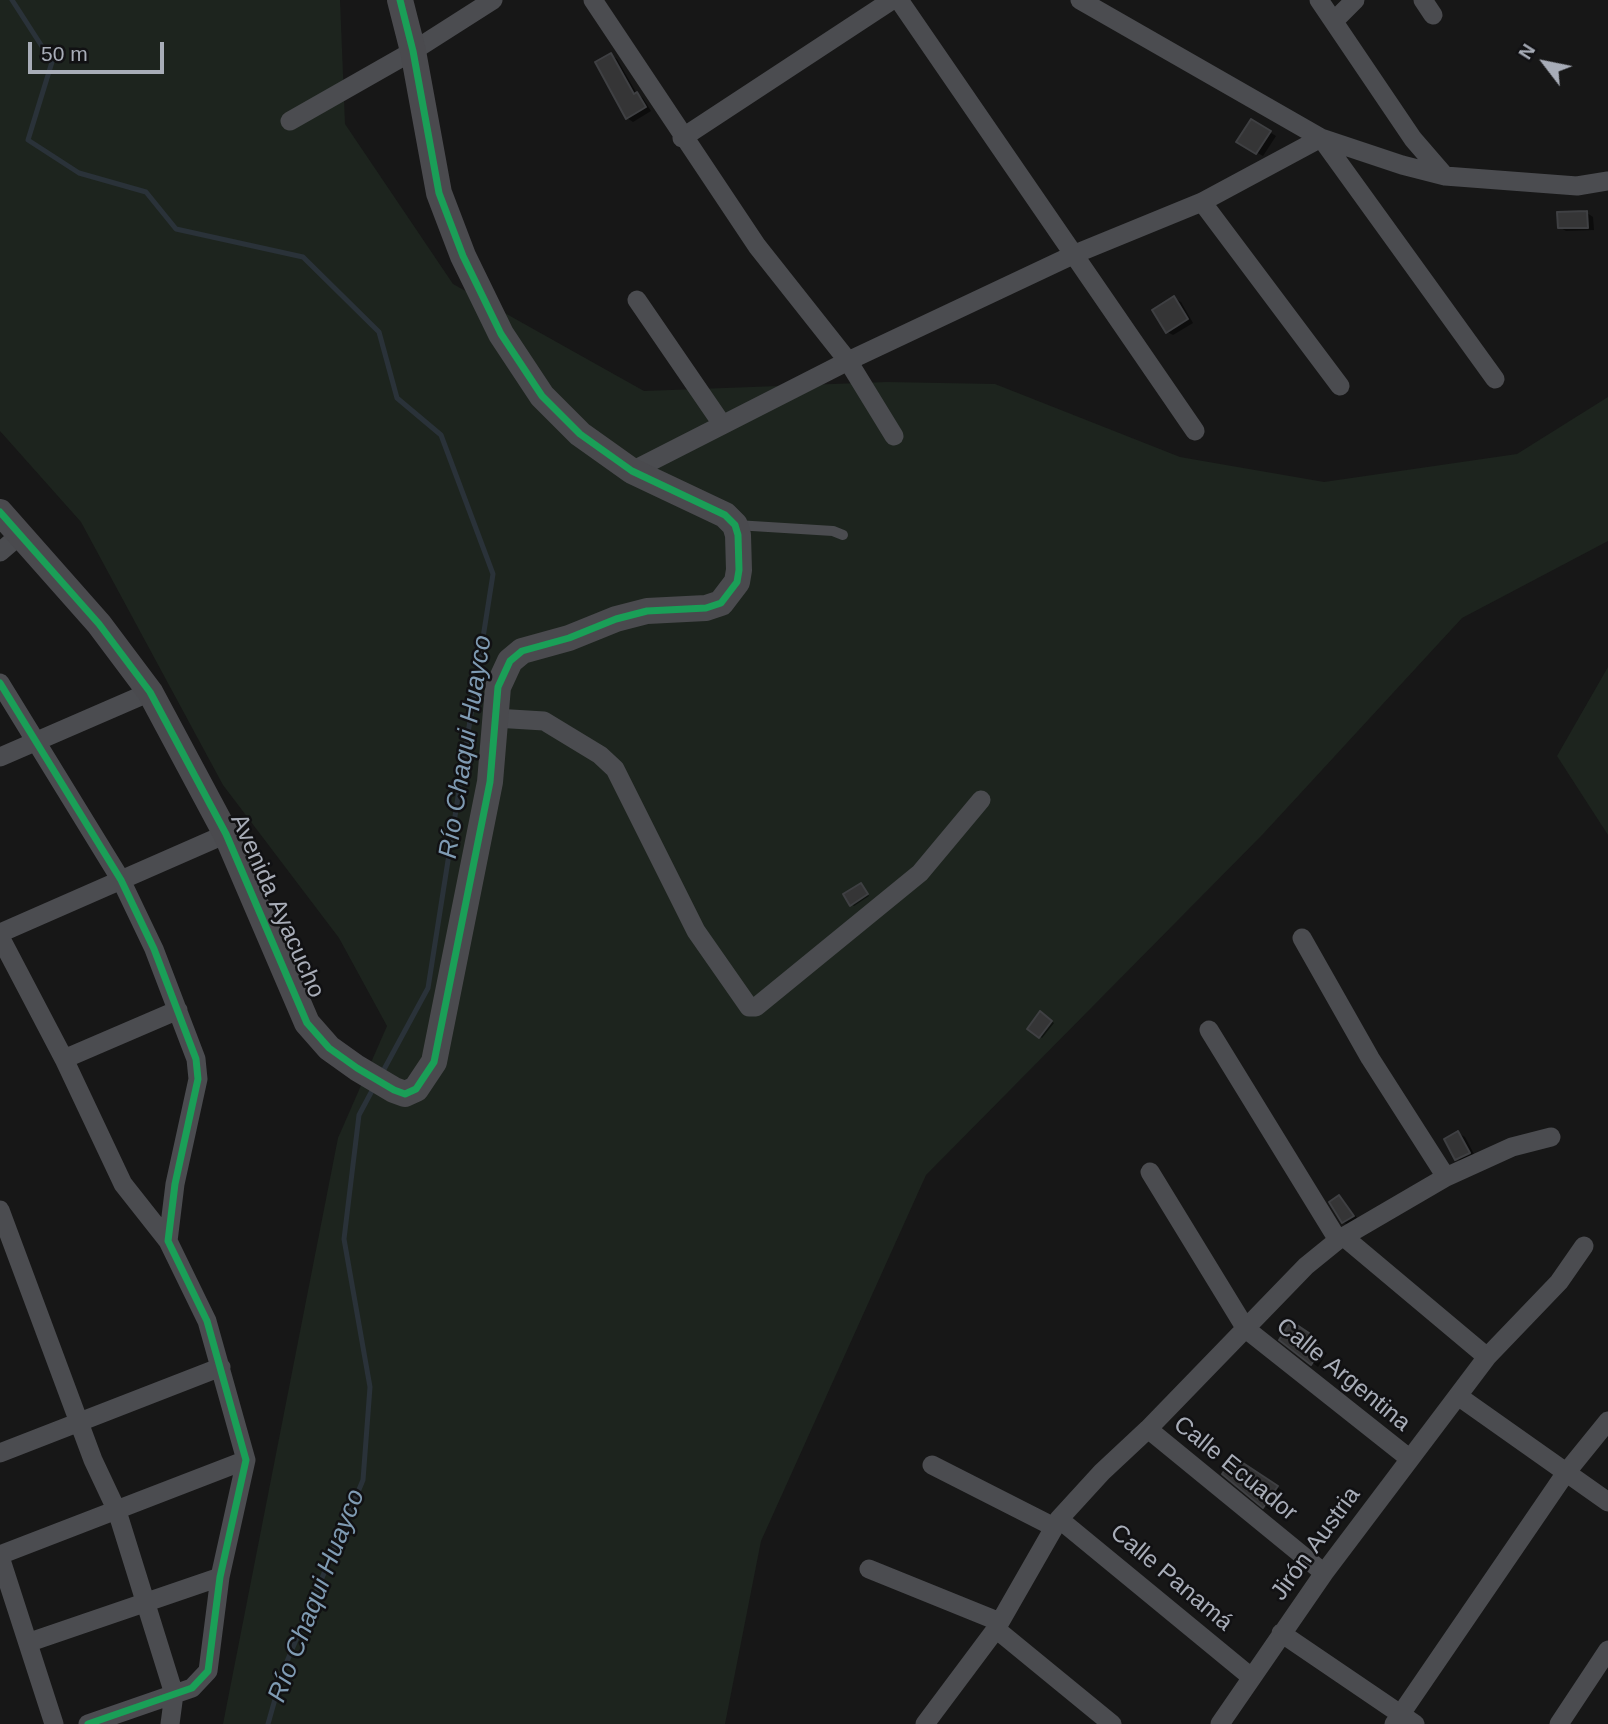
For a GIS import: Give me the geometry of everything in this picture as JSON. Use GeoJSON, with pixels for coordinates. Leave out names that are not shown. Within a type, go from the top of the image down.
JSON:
{"type":"FeatureCollection","features":[{"type":"Feature","properties":{"kind":"street"},"geometry":{"type":"LineString","coordinates":[[400,0],[413,51],[439,192],[463,256],[501,334],[542,397],[580,434],[632,471],[708,505],[735,525],[737,582],[721,603],[706,608],[647,611],[522,651],[510,660],[503,673],[495,718],[544,721],[600,755],[615,769],[696,931],[749,1007],[756,1007],[920,873],[981,800]]}},
{"type":"Feature","properties":{"kind":"street"},"geometry":{"type":"LineString","coordinates":[[290,121],[413,51],[493,0]]}},
{"type":"Feature","properties":{"kind":"street"},"geometry":{"type":"LineString","coordinates":[[593,0],[682,138],[757,246],[848,361],[894,436]]}},
{"type":"Feature","properties":{"kind":"street"},"geometry":{"type":"LineString","coordinates":[[682,138],[892,0]]}},
{"type":"Feature","properties":{"kind":"street"},"geometry":{"type":"LineString","coordinates":[[899,0],[1195,431]]}},
{"type":"Feature","properties":{"kind":"street"},"geometry":{"type":"LineString","coordinates":[[1080,0],[1321,138],[1445,176],[1577,186],[1608,181]]}},
{"type":"Feature","properties":{"kind":"street"},"geometry":{"type":"LineString","coordinates":[[1319,0],[1413,139],[1445,176]]}},
{"type":"Feature","properties":{"kind":"street"},"geometry":{"type":"LineString","coordinates":[[1334,20],[1355,0]]}},
{"type":"Feature","properties":{"kind":"street"},"geometry":{"type":"LineString","coordinates":[[632,471],[848,361],[1075,254],[1202,202],[1321,138]]}},
{"type":"Feature","properties":{"kind":"street"},"geometry":{"type":"LineString","coordinates":[[1321,138],[1495,379]]}},
{"type":"Feature","properties":{"kind":"street"},"geometry":{"type":"LineString","coordinates":[[1202,202],[1340,386]]}},
{"type":"Feature","properties":{"kind":"street"},"geometry":{"type":"LineString","coordinates":[[637,300],[722,424]]}},
{"type":"Feature","properties":{"kind":"street","name":"Avenida Ayacucho"},"geometry":{"type":"LineString","coordinates":[[0,512],[99,624],[150,692],[226,834],[307,1023],[329,1048],[357,1068],[405,1094],[416,1089],[433,1062],[490,782],[495,718]]}},
{"type":"Feature","properties":{"kind":"street"},"geometry":{"type":"LineString","coordinates":[[0,552],[21,534]]}},
{"type":"Feature","properties":{"kind":"street"},"geometry":{"type":"LineString","coordinates":[[0,684],[121,880],[195,1059],[198,1079],[175,1185],[168,1241]]}},
{"type":"Feature","properties":{"kind":"street"},"geometry":{"type":"LineString","coordinates":[[0,757],[150,692]]}},
{"type":"Feature","properties":{"kind":"street"},"geometry":{"type":"LineString","coordinates":[[88,1724],[192,1688],[208,1671],[220,1577],[246,1460],[207,1321],[168,1241],[123,1184],[64,1059],[0,935],[226,834]]}},
{"type":"Feature","properties":{"kind":"street"},"geometry":{"type":"LineString","coordinates":[[1302,938],[1370,1058],[1446,1177]]}},
{"type":"Feature","properties":{"kind":"street"},"geometry":{"type":"LineString","coordinates":[[64,1059],[177,1010]]}},
{"type":"Feature","properties":{"kind":"street"},"geometry":{"type":"LineString","coordinates":[[1209,1030],[1341,1239],[1487,1357]]}},
{"type":"Feature","properties":{"kind":"street"},"geometry":{"type":"LineString","coordinates":[[926,1724],[998,1626],[1057,1523],[1102,1472],[1148,1429],[1306,1266],[1341,1239],[1446,1177],[1512,1147],[1551,1137]]}},
{"type":"Feature","properties":{"kind":"street"},"geometry":{"type":"LineString","coordinates":[[1150,1172],[1245,1329]]}},
{"type":"Feature","properties":{"kind":"street"},"geometry":{"type":"LineString","coordinates":[[0,1210],[79,1421],[117,1511],[174,1693],[170,1724]]}},
{"type":"Feature","properties":{"kind":"street","name":"Jirón Austria"},"geometry":{"type":"LineString","coordinates":[[1220,1724],[1281,1633],[1409,1459],[1487,1357],[1559,1282],[1584,1246]]}},
{"type":"Feature","properties":{"kind":"street","name":"Calle Argentina"},"geometry":{"type":"LineString","coordinates":[[1245,1329],[1409,1459]]}},
{"type":"Feature","properties":{"kind":"street"},"geometry":{"type":"LineString","coordinates":[[0,1453],[222,1367]]}},
{"type":"Feature","properties":{"kind":"street"},"geometry":{"type":"LineString","coordinates":[[1458,1396],[1608,1502]]}},
{"type":"Feature","properties":{"kind":"street"},"geometry":{"type":"LineString","coordinates":[[1281,1633],[1403,1720],[1565,1474],[1608,1421]]}},
{"type":"Feature","properties":{"kind":"street","name":"Calle Ecuador"},"geometry":{"type":"LineString","coordinates":[[1148,1429],[1324,1573]]}},
{"type":"Feature","properties":{"kind":"street"},"geometry":{"type":"LineString","coordinates":[[54,1724],[30,1642],[0,1556],[246,1460]]}},
{"type":"Feature","properties":{"kind":"street","name":"Calle Panamá"},"geometry":{"type":"LineString","coordinates":[[932,1465],[1057,1523],[1251,1677]]}},
{"type":"Feature","properties":{"kind":"street"},"geometry":{"type":"LineString","coordinates":[[869,1569],[998,1626],[1112,1724]]}},
{"type":"Feature","properties":{"kind":"street"},"geometry":{"type":"LineString","coordinates":[[30,1642],[220,1577]]}},
{"type":"Feature","properties":{"kind":"street"},"geometry":{"type":"LineString","coordinates":[[1559,1724],[1608,1650]]}},
{"type":"Feature","properties":{"kind":"lane"},"geometry":{"type":"LineString","coordinates":[[735,525],[832,531],[843,535]]}},
{"type":"Feature","properties":{"kind":"shaded area"},"geometry":{"type":"Polygon","coordinates":[[[0,0],[340,0],[345,124],[453,284],[644,391],[887,382],[995,384],[1180,457],[1324,482],[1517,454],[1608,397],[1608,541],[1462,618],[1263,834],[926,1175],[761,1541],[725,1724],[223,1724],[338,1138],[387,1026],[339,938],[223,785],[81,522],[0,431],[0,0]]]}},
{"type":"Feature","properties":{"kind":"shaded area"},"geometry":{"type":"Polygon","coordinates":[[[1608,667],[1608,835],[1557,756],[1608,667]]]}},
{"type":"Feature","properties":{"kind":"building"},"geometry":{"type":"Polygon","coordinates":[[[611,53],[634,94],[637,92],[646,107],[626,119],[595,62],[611,53]]]}},
{"type":"Feature","properties":{"kind":"building"},"geometry":{"type":"Polygon","coordinates":[[[1251,119],[1271,131],[1256,154],[1236,142],[1251,119]]]}},
{"type":"Feature","properties":{"kind":"building"},"geometry":{"type":"Polygon","coordinates":[[[1587,211],[1588,228],[1558,228],[1557,212],[1587,211]]]}},
{"type":"Feature","properties":{"kind":"building"},"geometry":{"type":"Polygon","coordinates":[[[1174,296],[1188,319],[1166,333],[1152,310],[1174,296]]]}},
{"type":"Feature","properties":{"kind":"building"},"geometry":{"type":"Polygon","coordinates":[[[861,883],[868,894],[850,906],[843,894],[861,883]]]}},
{"type":"Feature","properties":{"kind":"building"},"geometry":{"type":"Polygon","coordinates":[[[1040,1011],[1052,1021],[1039,1038],[1027,1029],[1040,1011]]]}},
{"type":"Feature","properties":{"kind":"building"},"geometry":{"type":"Polygon","coordinates":[[[1458,1131],[1470,1153],[1455,1160],[1444,1139],[1458,1131]]]}},
{"type":"Feature","properties":{"kind":"building"},"geometry":{"type":"Polygon","coordinates":[[[1339,1195],[1354,1216],[1342,1223],[1329,1202],[1339,1195]]]}},
{"type":"Feature","properties":{"kind":"building"},"geometry":{"type":"Polygon","coordinates":[[[1291,1321],[1315,1337],[1312,1342],[1322,1348],[1311,1365],[1279,1340],[1291,1321]]]}},
{"type":"Feature","properties":{"kind":"building"},"geometry":{"type":"Polygon","coordinates":[[[1234,1457],[1278,1486],[1263,1508],[1222,1474],[1234,1457]]]}},
{"type":"Feature","properties":{"kind":"waterway","name":"Río Chaqui Huayco"},"geometry":{"type":"LineString","coordinates":[[12,0],[52,62],[28,140],[79,173],[146,192],[176,229],[303,257],[379,332],[397,398],[441,435],[493,574],[428,988],[382,1073]]}},
{"type":"Feature","properties":{"kind":"waterway","name":"Río Chaqui Huayco"},"geometry":{"type":"LineString","coordinates":[[268,1724],[283,1671],[363,1480],[370,1387],[344,1239],[359,1115],[374,1087]]}},
{"type":"Feature","properties":{"kind":"cycle path"},"geometry":{"type":"LineString","coordinates":[[0,512],[99,624],[150,692],[226,834],[307,1023],[329,1048],[357,1068],[405,1094],[416,1089],[434,1062],[490,782],[498,687],[510,661],[522,651],[569,638],[616,619],[647,611],[706,608],[721,603],[737,582],[739,570],[738,535],[735,525],[725,515],[632,471],[580,434],[542,396],[501,334],[463,256],[439,193],[413,51],[400,0]]}},
{"type":"Feature","properties":{"kind":"cycle path"},"geometry":{"type":"LineString","coordinates":[[0,683],[121,880],[154,949],[196,1059],[198,1079],[175,1184],[168,1241],[207,1321],[246,1460],[220,1577],[208,1671],[192,1688],[88,1724]]}}]}
